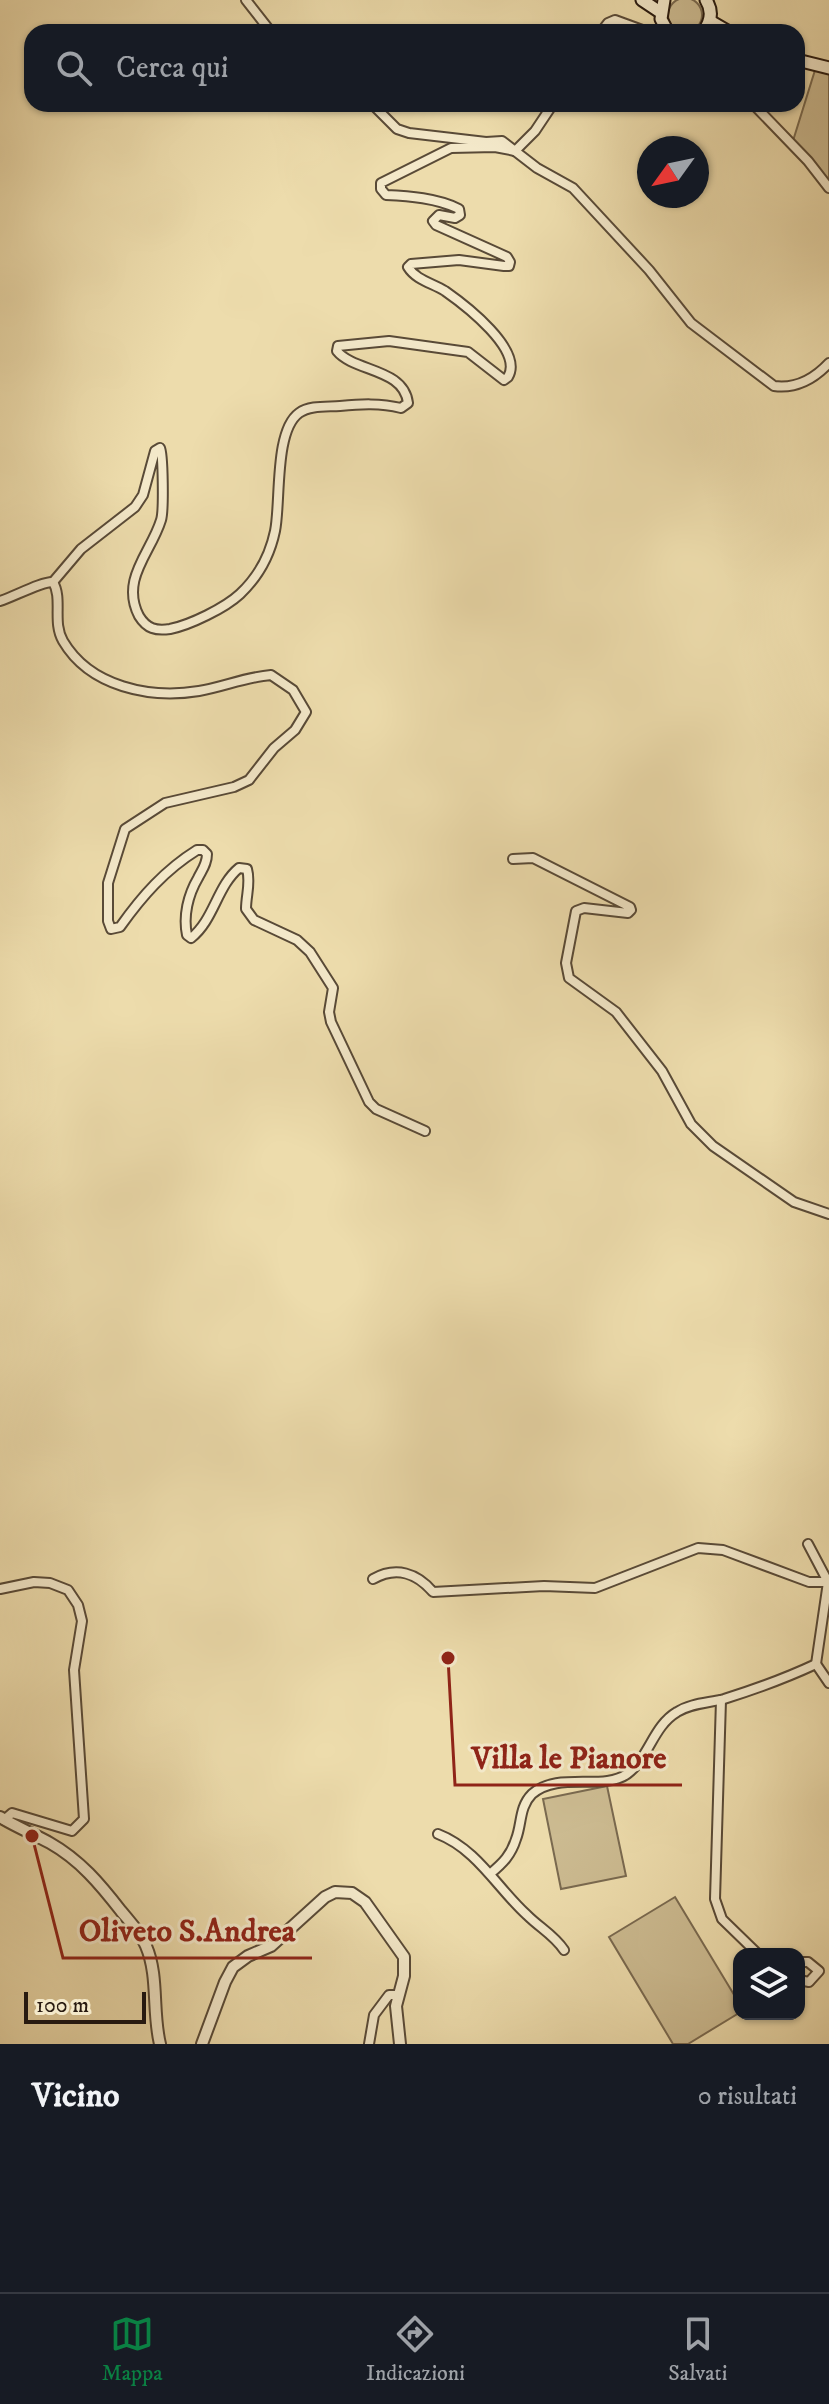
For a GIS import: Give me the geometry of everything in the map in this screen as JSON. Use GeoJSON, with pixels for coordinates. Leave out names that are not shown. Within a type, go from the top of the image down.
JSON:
{"type":"FeatureCollection","features":[{"type":"Feature","properties":{"kind":"main road"},"geometry":{"type":"LineString","coordinates":[[642,0],[662,6]]}},
{"type":"Feature","properties":{"kind":"main road"},"geometry":{"type":"LineString","coordinates":[[708,24],[710,2]]}},
{"type":"Feature","properties":{"kind":"main road"},"geometry":{"type":"LineString","coordinates":[[710,21],[715,24]]}},
{"type":"Feature","properties":{"kind":"main road"},"geometry":{"type":"LineString","coordinates":[[805,62],[829,68]]}},
{"type":"Feature","properties":{"kind":"street"},"geometry":{"type":"LineString","coordinates":[[246,0],[265,24]]}},
{"type":"Feature","properties":{"kind":"street"},"geometry":{"type":"LineString","coordinates":[[607,24],[615,20],[626,24]]}},
{"type":"Feature","properties":{"kind":"street"},"geometry":{"type":"LineString","coordinates":[[380,112],[397,129],[409,133],[502,141],[537,168],[573,188],[649,270],[691,323],[774,386],[786,387],[816,377],[829,363]]}},
{"type":"Feature","properties":{"kind":"street"},"geometry":{"type":"LineString","coordinates":[[515,151],[535,131],[548,112]]}},
{"type":"Feature","properties":{"kind":"street"},"geometry":{"type":"LineString","coordinates":[[761,112],[808,161],[829,188]]}},
{"type":"Feature","properties":{"kind":"street"},"geometry":{"type":"LineString","coordinates":[[53,582],[81,549],[135,507],[143,495],[155,451],[160,448],[164,455],[161,473],[163,511],[156,532],[135,571],[133,584],[133,601],[140,618],[148,627],[158,631],[186,626],[237,597],[254,580],[267,556],[275,530],[282,454],[288,428],[297,414],[310,408],[370,404],[401,408],[408,403],[408,397],[400,387],[380,372],[343,358],[337,351],[338,346],[389,341],[468,352],[498,377],[504,380],[508,377],[512,364],[492,330],[448,293],[415,276],[408,267],[411,264],[459,260],[509,266],[507,257],[436,225],[435,217],[455,218],[460,215],[459,209],[407,195],[386,195],[381,183],[451,148],[495,147],[515,151]]}},
{"type":"Feature","properties":{"kind":"street"},"geometry":{"type":"LineString","coordinates":[[0,601],[46,581],[53,582],[57,588],[56,627],[64,643],[106,680],[146,692],[177,693],[271,675],[293,690],[306,712],[295,730],[274,748],[249,780],[234,787],[165,803],[125,829],[108,883],[108,921],[111,929],[120,927],[165,872],[197,850],[203,850],[207,854],[207,862],[189,895],[185,926],[191,938],[217,901],[228,877],[239,868],[247,869],[251,880],[246,892],[246,909],[254,920],[297,940],[310,952],[333,988],[329,1012],[331,1022],[369,1102],[376,1109],[425,1131]]}},
{"type":"Feature","properties":{"kind":"street"},"geometry":{"type":"LineString","coordinates":[[513,859],[533,858],[631,908],[628,913],[581,908],[576,911],[566,963],[569,978],[616,1012],[662,1071],[691,1124],[713,1146],[794,1202],[829,1214]]}},
{"type":"Feature","properties":{"kind":"street"},"geometry":{"type":"LineString","coordinates":[[808,1544],[829,1582],[816,1664],[829,1683]]}},
{"type":"Feature","properties":{"kind":"street"},"geometry":{"type":"LineString","coordinates":[[373,1579],[390,1571],[421,1578],[433,1592],[532,1586],[595,1588],[698,1548],[723,1550],[809,1582],[829,1582]]}},
{"type":"Feature","properties":{"kind":"street"},"geometry":{"type":"LineString","coordinates":[[0,1589],[34,1582],[50,1583],[68,1590],[78,1605],[82,1621],[74,1670],[84,1819],[72,1831],[12,1813],[2,1819]]}},
{"type":"Feature","properties":{"kind":"street"},"geometry":{"type":"LineString","coordinates":[[491,1873],[508,1859],[517,1838],[521,1811],[532,1794],[547,1786],[582,1780],[606,1781],[627,1774],[660,1727],[677,1712],[766,1686],[816,1664]]}},
{"type":"Feature","properties":{"kind":"street"},"geometry":{"type":"LineString","coordinates":[[721,1700],[715,1899],[722,1919],[752,1948]]}},
{"type":"Feature","properties":{"kind":"street"},"geometry":{"type":"LineString","coordinates":[[2,1819],[51,1843],[77,1861],[140,1934],[147,1946],[152,1967],[160,2044]]}},
{"type":"Feature","properties":{"kind":"street"},"geometry":{"type":"LineString","coordinates":[[438,1834],[450,1838],[491,1873],[526,1915],[556,1938],[564,1950]]}},
{"type":"Feature","properties":{"kind":"street"},"geometry":{"type":"LineString","coordinates":[[202,2044],[233,1967],[271,1946],[325,1897],[335,1892],[352,1893],[365,1902],[404,1957],[404,1976],[396,2015],[400,2044]]}},
{"type":"Feature","properties":{"kind":"street"},"geometry":{"type":"LineString","coordinates":[[805,1962],[819,1971],[809,1982],[805,1981]]}},
{"type":"Feature","properties":{"kind":"street"},"geometry":{"type":"LineString","coordinates":[[369,2044],[374,2015],[389,1995],[398,1995]]}},
{"type":"Feature","properties":{"kind":"shaded area"},"geometry":{"type":"Polygon","coordinates":[[[679,-1],[691,-1],[701,9],[699,24],[671,24],[669,21],[669,9],[679,-1]]]}},
{"type":"Feature","properties":{"kind":"shaded area"},"geometry":{"type":"Polygon","coordinates":[[[816,67],[829,70],[829,184],[792,144],[802,112],[805,112],[816,67]]]}},
{"type":"Feature","properties":{"kind":"shaded area"},"geometry":{"type":"Polygon","coordinates":[[[607,1786],[626,1876],[561,1889],[543,1799],[607,1786]]]}},
{"type":"Feature","properties":{"kind":"shaded area"},"geometry":{"type":"Polygon","coordinates":[[[675,1897],[733,1993],[733,2017],[688,2044],[673,2044],[609,1937],[675,1897]]]}},
{"type":"Feature","properties":{"kind":"place","name":"Villa le Pianore"},"geometry":{"type":"Point","coordinates":[448,1658]}},
{"type":"Feature","properties":{"kind":"place","name":"Oliveto S.Andrea"},"geometry":{"type":"Point","coordinates":[32,1836]}}]}
